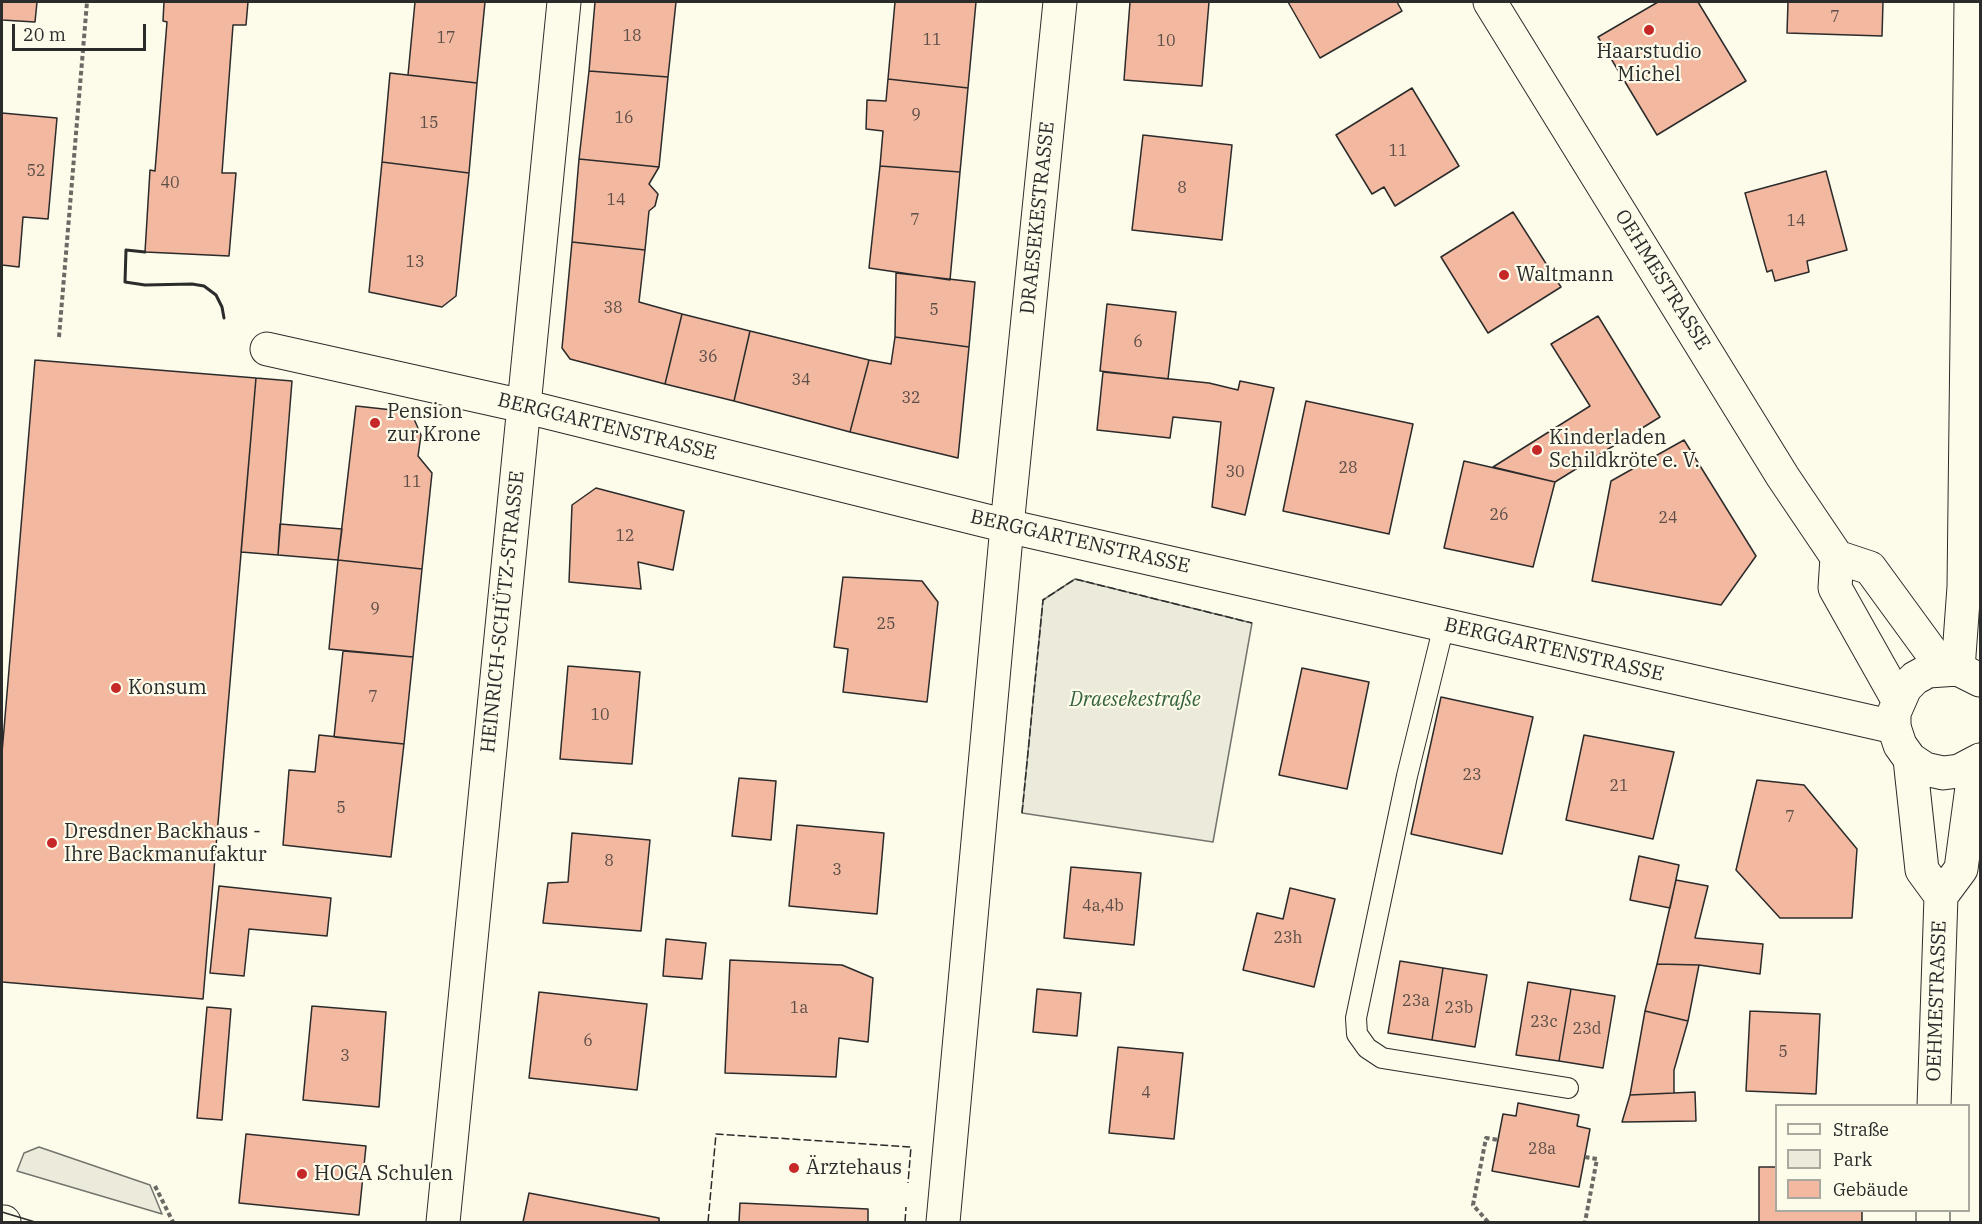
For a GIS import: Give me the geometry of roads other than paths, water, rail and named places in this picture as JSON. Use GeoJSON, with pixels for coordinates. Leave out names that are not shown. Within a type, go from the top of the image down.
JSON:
{"type":"FeatureCollection","features":[{"type":"Feature","properties":{"kind":"street","name":"HEINRICH-SCHÜTZ-STRASSE"},"geometry":{"type":"LineString","coordinates":[[442,1222],[564,2]]}},
{"type":"Feature","properties":{"kind":"street","name":"DRAESEKESTRASSE"},"geometry":{"type":"LineString","coordinates":[[943,1222],[1007,526],[1060,2]]}},
{"type":"Feature","properties":{"kind":"street","name":"OEHMESTRASSE"},"geometry":{"type":"LineString","coordinates":[[1490,2],[1783,477],[1837,557],[1835,588],[1896,714],[1900,745],[1910,759],[1925,769],[1943,773],[1959,771],[1978,763]]}},
{"type":"Feature","properties":{"kind":"street"},"geometry":{"type":"LineString","coordinates":[[1961,672],[1971,2]]}},
{"type":"Feature","properties":{"kind":"street","name":"BERGGARTENSTRASSE"},"geometry":{"type":"LineString","coordinates":[[267,349],[524,406],[1007,526],[1444,625],[1896,714]]}},
{"type":"Feature","properties":{"kind":"street"},"geometry":{"type":"LineString","coordinates":[[1837,557],[1870,568],[1961,672]]}},
{"type":"Feature","properties":{"kind":"street"},"geometry":{"type":"LineString","coordinates":[[1896,714],[1915,678],[1928,670],[1961,672]]}},
{"type":"Feature","properties":{"kind":"street","name":"OEHMESTRASSE"},"geometry":{"type":"LineString","coordinates":[[1910,759],[1922,870],[1941,896]]}},
{"type":"Feature","properties":{"kind":"street","name":"OEHMESTRASSE"},"geometry":{"type":"LineString","coordinates":[[1934,1104],[1941,896],[1961,869],[1978,763]]}},
{"type":"Feature","properties":{"kind":"lane"},"geometry":{"type":"LineString","coordinates":[[1444,625],[1407,776],[1356,1018],[1357,1034],[1367,1048],[1382,1058],[1568,1088]]}},
{"type":"Feature","properties":{"kind":"tram line"},"geometry":{"type":"LineString","coordinates":[[2,1212],[35,1222]]}},
{"type":"Feature","properties":{"kind":"place","name":"Haarstudio Michel"},"geometry":{"type":"Point","coordinates":[1649,30]}},
{"type":"Feature","properties":{"kind":"place","name":"Waltmann"},"geometry":{"type":"Point","coordinates":[1504,275]}},
{"type":"Feature","properties":{"kind":"place","name":"Pension zur Krone"},"geometry":{"type":"Point","coordinates":[375,423]}},
{"type":"Feature","properties":{"kind":"place","name":"Kinderladen Schildkröte e. V."},"geometry":{"type":"Point","coordinates":[1537,450]}},
{"type":"Feature","properties":{"kind":"place","name":"Konsum"},"geometry":{"type":"Point","coordinates":[116,688]}},
{"type":"Feature","properties":{"kind":"place","name":"Dresdner Backhaus - Ihre Backmanufaktur"},"geometry":{"type":"Point","coordinates":[52,843]}},
{"type":"Feature","properties":{"kind":"place","name":"Ärztehaus"},"geometry":{"type":"Point","coordinates":[794,1168]}},
{"type":"Feature","properties":{"kind":"place","name":"HOGA Schulen"},"geometry":{"type":"Point","coordinates":[302,1174]}},
{"type":"Feature","properties":{"kind":"park label","name":"Draesekestraße"},"geometry":{"type":"Point","coordinates":[1135,700]}}]}
